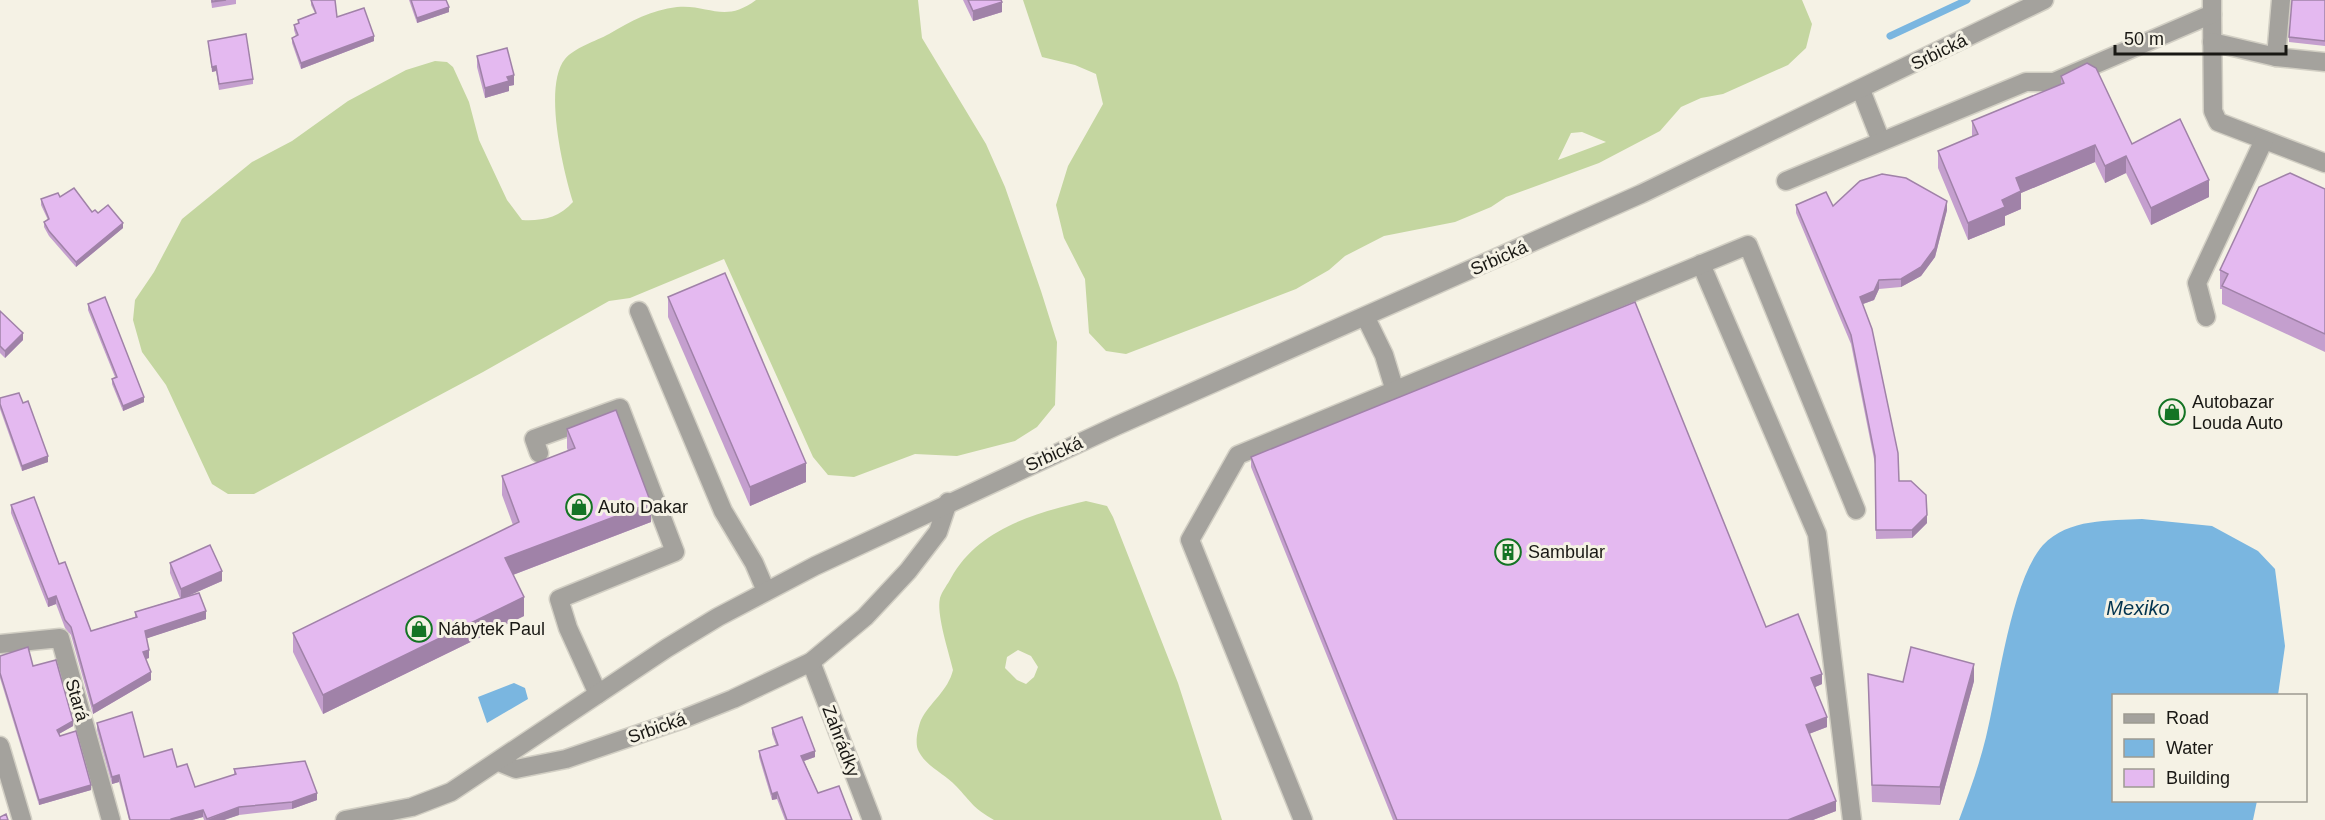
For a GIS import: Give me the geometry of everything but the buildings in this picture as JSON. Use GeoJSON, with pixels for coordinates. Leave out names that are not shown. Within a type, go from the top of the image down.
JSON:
{"type":"FeatureCollection","features":[{"type":"Feature","properties":{"kind":"street","name":"Srbická"},"geometry":{"type":"LineString","coordinates":[[345,820],[387,813],[435,800],[499,762],[667,648],[766,591],[948,502],[1641,194],[2044,0]]}},
{"type":"Feature","properties":{"kind":"street"},"geometry":{"type":"LineString","coordinates":[[2276,57],[2281,0]]}},
{"type":"Feature","properties":{"kind":"street"},"geometry":{"type":"LineString","coordinates":[[1786,181],[2026,82],[2054,82],[2212,7],[2213,111],[2218,122],[2325,163]]}},
{"type":"Feature","properties":{"kind":"street"},"geometry":{"type":"LineString","coordinates":[[2211,42],[2276,57],[2325,62]]}},
{"type":"Feature","properties":{"kind":"street"},"geometry":{"type":"LineString","coordinates":[[1861,90],[1881,141]]}},
{"type":"Feature","properties":{"kind":"street"},"geometry":{"type":"LineString","coordinates":[[2206,317],[2197,283],[2264,140]]}},
{"type":"Feature","properties":{"kind":"street"},"geometry":{"type":"LineString","coordinates":[[1303,820],[1190,540],[1238,455],[1748,245],[1856,510]]}},
{"type":"Feature","properties":{"kind":"street"},"geometry":{"type":"LineString","coordinates":[[1701,264],[1817,534],[1852,820]]}},
{"type":"Feature","properties":{"kind":"street"},"geometry":{"type":"LineString","coordinates":[[639,312],[723,511],[754,563],[766,591]]}},
{"type":"Feature","properties":{"kind":"street"},"geometry":{"type":"LineString","coordinates":[[1366,318],[1384,355],[1395,391]]}},
{"type":"Feature","properties":{"kind":"street"},"geometry":{"type":"LineString","coordinates":[[539,453],[534,439],[620,408],[675,552],[559,599],[568,628],[598,694]]}},
{"type":"Feature","properties":{"kind":"street","name":"Srbická"},"geometry":{"type":"LineString","coordinates":[[499,762],[516,769],[566,759],[683,719],[733,699],[811,662],[865,617],[908,571],[938,532],[948,502]]}},
{"type":"Feature","properties":{"kind":"street","name":"Stará"},"geometry":{"type":"LineString","coordinates":[[0,644],[60,638],[111,820]]}},
{"type":"Feature","properties":{"kind":"street","name":"Zahrádky"},"geometry":{"type":"LineString","coordinates":[[811,662],[872,820]]}},
{"type":"Feature","properties":{"kind":"street"},"geometry":{"type":"LineString","coordinates":[[0,746],[22,820]]}},
{"type":"Feature","properties":{"kind":"green space"},"geometry":{"type":"Polygon","coordinates":[[[756,0],[918,0],[922,38],[986,144],[1005,187],[1057,342],[1055,405],[1037,427],[1015,441],[957,456],[915,454],[854,477],[828,475],[813,457],[724,259],[630,298],[609,301],[483,372],[254,494],[228,494],[212,484],[166,385],[142,352],[133,320],[135,300],[154,272],[182,219],[252,162],[292,141],[348,101],[406,70],[435,61],[447,62],[453,67],[469,102],[479,140],[507,200],[522,220],[536,220],[556,215],[573,202],[560,150],[555,108],[559,72],[565,59],[579,48],[650,13],[677,7],[735,11],[756,0]]]}},
{"type":"Feature","properties":{"kind":"green space"},"geometry":{"type":"Polygon","coordinates":[[[1023,0],[1802,0],[1812,24],[1806,48],[1788,65],[1723,94],[1701,98],[1681,107],[1660,131],[1599,163],[1506,197],[1491,207],[1455,222],[1384,236],[1345,256],[1329,270],[1296,289],[1126,354],[1106,351],[1089,333],[1085,279],[1064,238],[1056,205],[1068,166],[1103,104],[1096,74],[1075,65],[1042,57],[1023,0]],[[1582,132],[1571,133],[1558,160],[1606,142],[1582,132]]]}},
{"type":"Feature","properties":{"kind":"green space"},"geometry":{"type":"Polygon","coordinates":[[[1086,501],[1107,506],[1113,517],[1178,683],[1222,820],[994,820],[977,808],[919,752],[917,740],[921,720],[947,684],[953,670],[939,605],[944,590],[962,561],[992,535],[1010,526],[1047,511],[1086,501]],[[1018,650],[1007,657],[1005,668],[1017,680],[1026,684],[1034,677],[1038,667],[1031,656],[1018,650]]]}},
{"type":"Feature","properties":{"kind":"water","name":"Mexiko"},"geometry":{"type":"Polygon","coordinates":[[[2142,519],[2212,526],[2258,551],[2275,569],[2285,646],[2278,694],[2112,694],[2112,802],[2257,802],[2253,820],[1959,820],[1983,748],[2014,609],[2022,583],[2032,562],[2043,545],[2053,536],[2077,525],[2142,519]]]}},
{"type":"Feature","properties":{"kind":"water"},"geometry":{"type":"Polygon","coordinates":[[[514,683],[525,688],[528,699],[487,723],[478,697],[514,683]]]}},
{"type":"Feature","properties":{"kind":"waterway"},"geometry":{"type":"LineString","coordinates":[[1890,36],[1967,0]]}},
{"type":"Feature","properties":{"kind":"place","name":"Autobazar Louda Auto"},"geometry":{"type":"Point","coordinates":[2172,412]}},
{"type":"Feature","properties":{"kind":"place","name":"Auto Dakar"},"geometry":{"type":"Point","coordinates":[579,507]}},
{"type":"Feature","properties":{"kind":"place","name":"Sambular"},"geometry":{"type":"Point","coordinates":[1508,552]}},
{"type":"Feature","properties":{"kind":"place","name":"Nábytek Paul"},"geometry":{"type":"Point","coordinates":[419,629]}}]}
